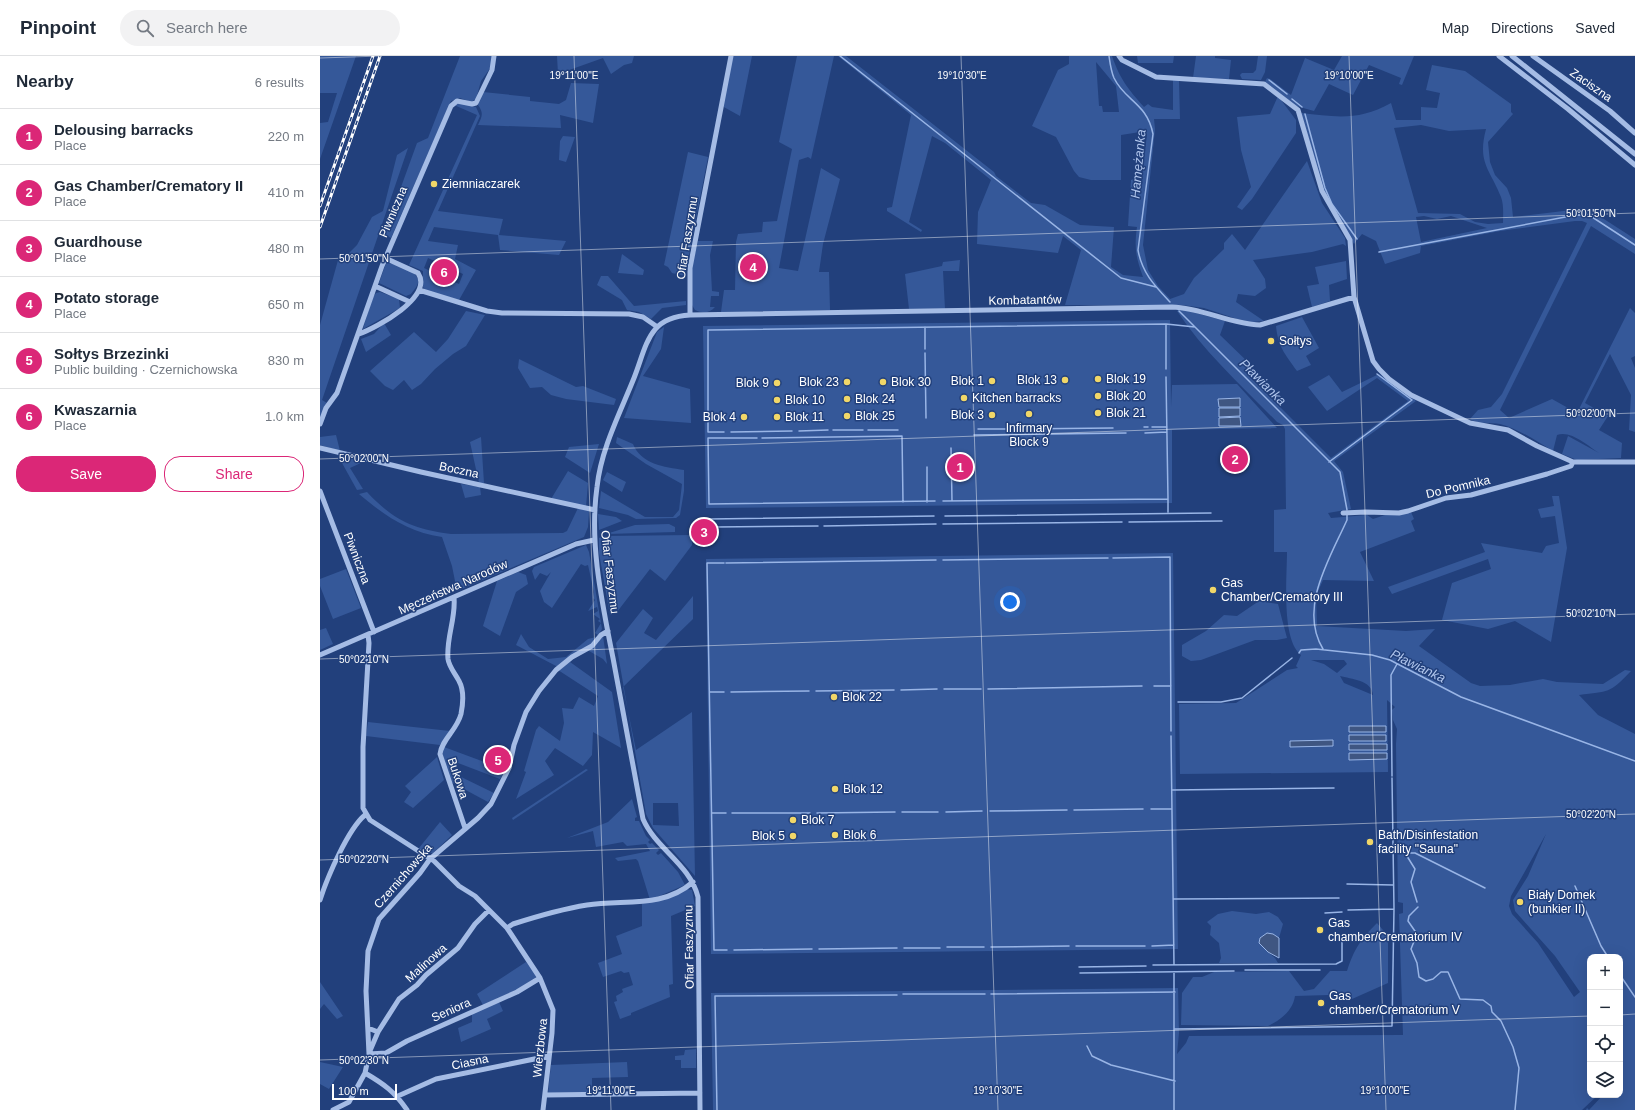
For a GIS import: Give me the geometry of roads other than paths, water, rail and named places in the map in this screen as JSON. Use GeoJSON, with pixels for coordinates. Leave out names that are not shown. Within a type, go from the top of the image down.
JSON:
{"type":"FeatureCollection","features":[{"type":"Feature","properties":{"kind":"street","name":"Piwniczna"},"geometry":{"type":"LineString","coordinates":[[320,424],[326,408],[337,393],[385,258],[452,103],[459,100],[472,104],[476,103],[492,70],[494,56]]}},
{"type":"Feature","properties":{"kind":"street","name":"Ofiar Faszyzmu"},"geometry":{"type":"LineString","coordinates":[[690,315],[690,268],[731,56]]}},
{"type":"Feature","properties":{"kind":"street"},"geometry":{"type":"LineString","coordinates":[[1119,56],[1122,60],[1156,77],[1264,84],[1298,110],[1322,191],[1350,240],[1354,297],[1373,361],[1389,379],[1412,395],[1470,423],[1508,430],[1537,446],[1573,462],[1635,462]]}},
{"type":"Feature","properties":{"kind":"street"},"geometry":{"type":"LineString","coordinates":[[1499,56],[1568,109],[1635,165]]}},
{"type":"Feature","properties":{"kind":"street"},"geometry":{"type":"LineString","coordinates":[[1512,56],[1635,154]]}},
{"type":"Feature","properties":{"kind":"street","name":"Zaciszna"},"geometry":{"type":"LineString","coordinates":[[1533,56],[1610,111],[1635,133]]}},
{"type":"Feature","properties":{"kind":"street"},"geometry":{"type":"LineString","coordinates":[[359,334],[394,316],[410,302],[419,290],[422,281],[418,273],[385,258]]}},
{"type":"Feature","properties":{"kind":"street"},"geometry":{"type":"LineString","coordinates":[[375,286],[410,302]]}},
{"type":"Feature","properties":{"kind":"street"},"geometry":{"type":"LineString","coordinates":[[419,290],[494,312],[629,314],[643,317],[656,326],[665,320],[678,316],[690,315]]}},
{"type":"Feature","properties":{"kind":"street","name":"Kombatantów"},"geometry":{"type":"LineString","coordinates":[[690,315],[1178,307],[1197,310],[1248,324],[1260,325],[1354,297]]}},
{"type":"Feature","properties":{"kind":"street","name":"Ofiar Faszyzmu"},"geometry":{"type":"LineString","coordinates":[[656,326],[603,457],[597,487],[594,540],[608,631],[643,819],[651,834],[680,865],[693,882],[699,904],[700,1110]]}},
{"type":"Feature","properties":{"kind":"street","name":"Boczna"},"geometry":{"type":"LineString","coordinates":[[320,448],[595,510]]}},
{"type":"Feature","properties":{"kind":"street","name":"Do Pomnika"},"geometry":{"type":"LineString","coordinates":[[1343,513],[1403,512],[1446,498],[1471,495],[1547,474],[1571,466],[1573,462]]}},
{"type":"Feature","properties":{"kind":"street","name":"Piwniczna"},"geometry":{"type":"LineString","coordinates":[[320,491],[374,632]]}},
{"type":"Feature","properties":{"kind":"street","name":"Męczeństwa Narodów"},"geometry":{"type":"LineString","coordinates":[[320,655],[576,544],[594,540]]}},
{"type":"Feature","properties":{"kind":"street","name":"Bukowa"},"geometry":{"type":"LineString","coordinates":[[454,598],[454,608],[448,636],[448,659],[462,690],[461,707],[458,724],[441,748],[440,754],[465,828]]}},
{"type":"Feature","properties":{"kind":"street","name":"Czernichowska"},"geometry":{"type":"LineString","coordinates":[[333,1110],[349,1102],[365,1073],[368,1054],[366,991],[368,951],[379,920],[420,873],[430,859],[488,808],[496,796],[509,768],[514,745],[526,712],[538,691],[556,670],[572,657],[592,646],[601,635],[608,631]]}},
{"type":"Feature","properties":{"kind":"street"},"geometry":{"type":"LineString","coordinates":[[320,900],[336,860],[359,821],[366,814],[362,805],[362,790],[369,643],[368,635]]}},
{"type":"Feature","properties":{"kind":"street","name":"Wierzbowa"},"geometry":{"type":"LineString","coordinates":[[366,814],[370,820],[430,859],[489,910],[507,928],[540,978],[553,1010],[542,1110]]}},
{"type":"Feature","properties":{"kind":"street"},"geometry":{"type":"LineString","coordinates":[[507,928],[564,909],[589,904],[654,901],[685,888],[693,882]]}},
{"type":"Feature","properties":{"kind":"street","name":"Malinowa"},"geometry":{"type":"LineString","coordinates":[[368,1054],[378,1032],[399,999],[453,952],[475,924],[489,910]]}},
{"type":"Feature","properties":{"kind":"street","name":"Seniora"},"geometry":{"type":"LineString","coordinates":[[368,1054],[386,1053],[407,1041],[517,992],[540,978]]}},
{"type":"Feature","properties":{"kind":"street"},"geometry":{"type":"LineString","coordinates":[[368,1028],[378,1032]]}},
{"type":"Feature","properties":{"kind":"street","name":"Ciasna"},"geometry":{"type":"LineString","coordinates":[[398,1096],[436,1079],[549,1056]]}},
{"type":"Feature","properties":{"kind":"street"},"geometry":{"type":"LineString","coordinates":[[365,1073],[387,1086],[398,1096],[407,1110]]}},
{"type":"Feature","properties":{"kind":"street"},"geometry":{"type":"LineString","coordinates":[[544,1095],[700,1093]]}},
{"type":"Feature","properties":{"kind":"waterway"},"geometry":{"type":"LineString","coordinates":[[840,56],[1121,278],[1156,287]]}},
{"type":"Feature","properties":{"kind":"waterway","name":"Hamężanka"},"geometry":{"type":"LineString","coordinates":[[1109,56],[1114,78],[1124,92],[1146,115],[1153,134],[1138,250],[1143,266],[1150,279],[1170,302]]}},
{"type":"Feature","properties":{"kind":"waterway"},"geometry":{"type":"LineString","coordinates":[[1269,80],[1287,94]]}},
{"type":"Feature","properties":{"kind":"waterway"},"geometry":{"type":"LineString","coordinates":[[1292,99],[1302,107]]}},
{"type":"Feature","properties":{"kind":"waterway"},"geometry":{"type":"LineString","coordinates":[[1305,114],[1325,188],[1332,204],[1357,239]]}},
{"type":"Feature","properties":{"kind":"waterway"},"geometry":{"type":"LineString","coordinates":[[1379,252],[1576,215],[1589,215],[1635,245]]}},
{"type":"Feature","properties":{"kind":"waterway","name":"Pławianka"},"geometry":{"type":"LineString","coordinates":[[1179,311],[1340,472],[1347,510]]}},
{"type":"Feature","properties":{"kind":"waterway"},"geometry":{"type":"LineString","coordinates":[[1166,324],[1166,369]]}},
{"type":"Feature","properties":{"kind":"waterway"},"geometry":{"type":"LineString","coordinates":[[724,432],[708,432],[708,330],[1166,324],[1195,327]]}},
{"type":"Feature","properties":{"kind":"waterway"},"geometry":{"type":"LineString","coordinates":[[925,327],[925,349]]}},
{"type":"Feature","properties":{"kind":"waterway"},"geometry":{"type":"LineString","coordinates":[[925,353],[926,418]]}},
{"type":"Feature","properties":{"kind":"waterway"},"geometry":{"type":"LineString","coordinates":[[1329,462],[1412,400],[1377,374]]}},
{"type":"Feature","properties":{"kind":"waterway"},"geometry":{"type":"LineString","coordinates":[[943,501],[1168,499],[1166,377]]}},
{"type":"Feature","properties":{"kind":"waterway"},"geometry":{"type":"LineString","coordinates":[[1152,427],[1167,427]]}},
{"type":"Feature","properties":{"kind":"waterway"},"geometry":{"type":"LineString","coordinates":[[1015,429],[1113,428]]}},
{"type":"Feature","properties":{"kind":"waterway"},"geometry":{"type":"LineString","coordinates":[[978,429],[1010,429]]}},
{"type":"Feature","properties":{"kind":"waterway"},"geometry":{"type":"LineString","coordinates":[[799,431],[828,430]]}},
{"type":"Feature","properties":{"kind":"waterway"},"geometry":{"type":"LineString","coordinates":[[833,430],[863,430]]}},
{"type":"Feature","properties":{"kind":"waterway"},"geometry":{"type":"LineString","coordinates":[[868,430],[898,430]]}},
{"type":"Feature","properties":{"kind":"waterway"},"geometry":{"type":"LineString","coordinates":[[731,432],[792,431]]}},
{"type":"Feature","properties":{"kind":"waterway"},"geometry":{"type":"LineString","coordinates":[[1145,433],[1167,432]]}},
{"type":"Feature","properties":{"kind":"waterway"},"geometry":{"type":"LineString","coordinates":[[974,435],[1126,433]]}},
{"type":"Feature","properties":{"kind":"waterway"},"geometry":{"type":"LineString","coordinates":[[762,438],[902,436],[903,502]]}},
{"type":"Feature","properties":{"kind":"waterway"},"geometry":{"type":"LineString","coordinates":[[757,438],[708,438],[709,504],[935,501]]}},
{"type":"Feature","properties":{"kind":"waterway"},"geometry":{"type":"LineString","coordinates":[[951,448],[952,501]]}},
{"type":"Feature","properties":{"kind":"waterway"},"geometry":{"type":"LineString","coordinates":[[927,467],[927,502]]}},
{"type":"Feature","properties":{"kind":"waterway"},"geometry":{"type":"LineString","coordinates":[[1168,499],[1168,512]]}},
{"type":"Feature","properties":{"kind":"waterway"},"geometry":{"type":"LineString","coordinates":[[945,516],[1211,513]]}},
{"type":"Feature","properties":{"kind":"waterway","name":"Pławianka"},"geometry":{"type":"LineString","coordinates":[[1323,649],[1316,633],[1314,617],[1315,600],[1325,567],[1347,520],[1347,515]]}},
{"type":"Feature","properties":{"kind":"waterway"},"geometry":{"type":"LineString","coordinates":[[710,519],[934,516]]}},
{"type":"Feature","properties":{"kind":"waterway"},"geometry":{"type":"LineString","coordinates":[[1129,522],[1222,521]]}},
{"type":"Feature","properties":{"kind":"waterway"},"geometry":{"type":"LineString","coordinates":[[943,524],[1122,522]]}},
{"type":"Feature","properties":{"kind":"waterway"},"geometry":{"type":"LineString","coordinates":[[824,526],[936,524]]}},
{"type":"Feature","properties":{"kind":"waterway"},"geometry":{"type":"LineString","coordinates":[[715,527],[818,526]]}},
{"type":"Feature","properties":{"kind":"waterway"},"geometry":{"type":"LineString","coordinates":[[1113,558],[1170,557],[1171,731]]}},
{"type":"Feature","properties":{"kind":"waterway"},"geometry":{"type":"LineString","coordinates":[[943,560],[1108,558]]}},
{"type":"Feature","properties":{"kind":"waterway"},"geometry":{"type":"LineString","coordinates":[[726,563],[936,560]]}},
{"type":"Feature","properties":{"kind":"waterway"},"geometry":{"type":"LineString","coordinates":[[724,563],[707,563],[714,950],[727,950]]}},
{"type":"Feature","properties":{"kind":"waterway","name":"Pławianka"},"geometry":{"type":"LineString","coordinates":[[1299,653],[1301,650],[1316,649],[1372,655],[1390,660],[1461,697],[1635,761]]}},
{"type":"Feature","properties":{"kind":"waterway"},"geometry":{"type":"LineString","coordinates":[[1178,702],[1221,702],[1242,698],[1292,658]]}},
{"type":"Feature","properties":{"kind":"waterway"},"geometry":{"type":"LineString","coordinates":[[1392,776],[1391,675],[1397,664]]}},
{"type":"Feature","properties":{"kind":"waterway"},"geometry":{"type":"LineString","coordinates":[[988,689],[1142,686]]}},
{"type":"Feature","properties":{"kind":"waterway"},"geometry":{"type":"LineString","coordinates":[[1154,686],[1171,686]]}},
{"type":"Feature","properties":{"kind":"waterway"},"geometry":{"type":"LineString","coordinates":[[901,690],[937,689]]}},
{"type":"Feature","properties":{"kind":"waterway"},"geometry":{"type":"LineString","coordinates":[[944,689],[981,689]]}},
{"type":"Feature","properties":{"kind":"waterway"},"geometry":{"type":"LineString","coordinates":[[816,691],[894,690]]}},
{"type":"Feature","properties":{"kind":"waterway"},"geometry":{"type":"LineString","coordinates":[[731,692],[809,691]]}},
{"type":"Feature","properties":{"kind":"waterway"},"geometry":{"type":"LineString","coordinates":[[710,692],[724,692]]}},
{"type":"Feature","properties":{"kind":"waterway"},"geometry":{"type":"LineString","coordinates":[[1171,736],[1174,965]]}},
{"type":"Feature","properties":{"kind":"waterway"},"geometry":{"type":"LineString","coordinates":[[1175,1029],[1392,1026],[1394,909],[1392,778]]}},
{"type":"Feature","properties":{"kind":"waterway"},"geometry":{"type":"LineString","coordinates":[[1172,790],[1334,788]]}},
{"type":"Feature","properties":{"kind":"waterway"},"geometry":{"type":"LineString","coordinates":[[1074,810],[1143,809]]}},
{"type":"Feature","properties":{"kind":"waterway"},"geometry":{"type":"LineString","coordinates":[[1151,809],[1172,809]]}},
{"type":"Feature","properties":{"kind":"waterway"},"geometry":{"type":"LineString","coordinates":[[990,811],[1067,810]]}},
{"type":"Feature","properties":{"kind":"waterway"},"geometry":{"type":"LineString","coordinates":[[946,812],[982,811]]}},
{"type":"Feature","properties":{"kind":"waterway"},"geometry":{"type":"LineString","coordinates":[[817,813],[895,812]]}},
{"type":"Feature","properties":{"kind":"waterway"},"geometry":{"type":"LineString","coordinates":[[902,812],[938,812]]}},
{"type":"Feature","properties":{"kind":"waterway"},"geometry":{"type":"LineString","coordinates":[[712,813],[726,813]]}},
{"type":"Feature","properties":{"kind":"waterway"},"geometry":{"type":"LineString","coordinates":[[732,813],[810,813]]}},
{"type":"Feature","properties":{"kind":"waterway"},"geometry":{"type":"LineString","coordinates":[[1417,902],[1411,882],[1415,869],[1405,853],[1415,853],[1485,888]]}},
{"type":"Feature","properties":{"kind":"waterway"},"geometry":{"type":"LineString","coordinates":[[1347,884],[1393,885]]}},
{"type":"Feature","properties":{"kind":"waterway"},"geometry":{"type":"LineString","coordinates":[[1575,886],[1601,946],[1606,954]]}},
{"type":"Feature","properties":{"kind":"waterway"},"geometry":{"type":"LineString","coordinates":[[1173,899],[1339,898]]}},
{"type":"Feature","properties":{"kind":"waterway"},"geometry":{"type":"LineString","coordinates":[[1418,907],[1409,916],[1408,921],[1417,934],[1411,949],[1417,963],[1419,977],[1426,981],[1433,979],[1441,972],[1448,972],[1460,999],[1483,1000],[1491,1006],[1492,1012],[1501,1021],[1513,1047],[1519,1068],[1515,1110]]}},
{"type":"Feature","properties":{"kind":"waterway"},"geometry":{"type":"LineString","coordinates":[[1348,910],[1394,909]]}},
{"type":"Feature","properties":{"kind":"waterway"},"geometry":{"type":"LineString","coordinates":[[1325,913],[1342,912]]}},
{"type":"Feature","properties":{"kind":"waterway"},"geometry":{"type":"LineString","coordinates":[[1153,965],[1336,964],[1342,961],[1342,942]]}},
{"type":"Feature","properties":{"kind":"waterway"},"geometry":{"type":"LineString","coordinates":[[1152,946],[1174,945]]}},
{"type":"Feature","properties":{"kind":"waterway"},"geometry":{"type":"LineString","coordinates":[[991,947],[1069,946]]}},
{"type":"Feature","properties":{"kind":"waterway"},"geometry":{"type":"LineString","coordinates":[[1076,946],[1145,946]]}},
{"type":"Feature","properties":{"kind":"waterway"},"geometry":{"type":"LineString","coordinates":[[947,947],[984,947]]}},
{"type":"Feature","properties":{"kind":"waterway"},"geometry":{"type":"LineString","coordinates":[[819,949],[897,948]]}},
{"type":"Feature","properties":{"kind":"waterway"},"geometry":{"type":"LineString","coordinates":[[904,948],[940,948]]}},
{"type":"Feature","properties":{"kind":"waterway"},"geometry":{"type":"LineString","coordinates":[[734,950],[812,949]]}},
{"type":"Feature","properties":{"kind":"waterway"},"geometry":{"type":"LineString","coordinates":[[1079,967],[1146,966]]}},
{"type":"Feature","properties":{"kind":"waterway"},"geometry":{"type":"LineString","coordinates":[[1245,970],[1320,970]]}},
{"type":"Feature","properties":{"kind":"waterway"},"geometry":{"type":"LineString","coordinates":[[1080,973],[1234,971]]}},
{"type":"Feature","properties":{"kind":"waterway"},"geometry":{"type":"LineString","coordinates":[[1174,972],[1174,1110]]}},
{"type":"Feature","properties":{"kind":"waterway"},"geometry":{"type":"LineString","coordinates":[[1623,979],[1635,997]]}},
{"type":"Feature","properties":{"kind":"waterway"},"geometry":{"type":"LineString","coordinates":[[991,994],[1175,992]]}},
{"type":"Feature","properties":{"kind":"waterway"},"geometry":{"type":"LineString","coordinates":[[903,994],[985,994]]}},
{"type":"Feature","properties":{"kind":"waterway"},"geometry":{"type":"LineString","coordinates":[[717,1110],[715,996],[897,995]]}},
{"type":"Feature","properties":{"kind":"waterway"},"geometry":{"type":"LineString","coordinates":[[1087,1046],[1092,1056],[1111,1065],[1175,1081]]}},
{"type":"Feature","properties":{"kind":"railway"},"geometry":{"type":"LineString","coordinates":[[320,206],[373,56]]}},
{"type":"Feature","properties":{"kind":"railway"},"geometry":{"type":"LineString","coordinates":[[320,227],[380,56]]}},
{"type":"Feature","properties":{"kind":"place","name":"Ziemniaczarek"},"geometry":{"type":"Point","coordinates":[434,184]}},
{"type":"Feature","properties":{"kind":"place","name":"Potato storage"},"geometry":{"type":"Point","coordinates":[753,267]}},
{"type":"Feature","properties":{"kind":"place","name":"Kwaszarnia"},"geometry":{"type":"Point","coordinates":[444,272]}},
{"type":"Feature","properties":{"kind":"place","name":"Sołtys"},"geometry":{"type":"Point","coordinates":[1271,341]}},
{"type":"Feature","properties":{"kind":"place","name":"Blok 19"},"geometry":{"type":"Point","coordinates":[1098,379]}},
{"type":"Feature","properties":{"kind":"place","name":"Blok 13"},"geometry":{"type":"Point","coordinates":[1065,380]}},
{"type":"Feature","properties":{"kind":"place","name":"Blok 1"},"geometry":{"type":"Point","coordinates":[992,381]}},
{"type":"Feature","properties":{"kind":"place","name":"Blok 23"},"geometry":{"type":"Point","coordinates":[847,382]}},
{"type":"Feature","properties":{"kind":"place","name":"Blok 30"},"geometry":{"type":"Point","coordinates":[883,382]}},
{"type":"Feature","properties":{"kind":"place","name":"Blok 9"},"geometry":{"type":"Point","coordinates":[777,383]}},
{"type":"Feature","properties":{"kind":"place","name":"Blok 20"},"geometry":{"type":"Point","coordinates":[1098,396]}},
{"type":"Feature","properties":{"kind":"place","name":"Kitchen barracks"},"geometry":{"type":"Point","coordinates":[964,398]}},
{"type":"Feature","properties":{"kind":"place","name":"Blok 24"},"geometry":{"type":"Point","coordinates":[847,399]}},
{"type":"Feature","properties":{"kind":"place","name":"Blok 10"},"geometry":{"type":"Point","coordinates":[777,400]}},
{"type":"Feature","properties":{"kind":"place","name":"Blok 21"},"geometry":{"type":"Point","coordinates":[1098,413]}},
{"type":"Feature","properties":{"kind":"place","name":"Infirmary Block 9"},"geometry":{"type":"Point","coordinates":[1029,414]}},
{"type":"Feature","properties":{"kind":"place","name":"Blok 3"},"geometry":{"type":"Point","coordinates":[992,415]}},
{"type":"Feature","properties":{"kind":"place","name":"Blok 25"},"geometry":{"type":"Point","coordinates":[847,416]}},
{"type":"Feature","properties":{"kind":"place","name":"Blok 4"},"geometry":{"type":"Point","coordinates":[744,417]}},
{"type":"Feature","properties":{"kind":"place","name":"Blok 11"},"geometry":{"type":"Point","coordinates":[777,417]}},
{"type":"Feature","properties":{"kind":"place","name":"Gas Chamber/Crematory II"},"geometry":{"type":"Point","coordinates":[1235,459]}},
{"type":"Feature","properties":{"kind":"place","name":"Delousing barracks"},"geometry":{"type":"Point","coordinates":[960,467]}},
{"type":"Feature","properties":{"kind":"place","name":"Guardhouse"},"geometry":{"type":"Point","coordinates":[704,532]}},
{"type":"Feature","properties":{"kind":"place","name":"Gas Chamber/Crematory III"},"geometry":{"type":"Point","coordinates":[1213,590]}},
{"type":"Feature","properties":{"kind":"place","name":"Blok 22"},"geometry":{"type":"Point","coordinates":[834,697]}},
{"type":"Feature","properties":{"kind":"place","name":"Sołtys Brzezinki"},"geometry":{"type":"Point","coordinates":[498,760]}},
{"type":"Feature","properties":{"kind":"place","name":"Blok 12"},"geometry":{"type":"Point","coordinates":[835,789]}},
{"type":"Feature","properties":{"kind":"place","name":"Blok 7"},"geometry":{"type":"Point","coordinates":[793,820]}},
{"type":"Feature","properties":{"kind":"place","name":"Blok 6"},"geometry":{"type":"Point","coordinates":[835,835]}},
{"type":"Feature","properties":{"kind":"place","name":"Blok 5"},"geometry":{"type":"Point","coordinates":[793,836]}},
{"type":"Feature","properties":{"kind":"place","name":"Bath/Disinfestation facility \"Sauna\""},"geometry":{"type":"Point","coordinates":[1370,842]}},
{"type":"Feature","properties":{"kind":"place","name":"Biały Domek (bunkier II)"},"geometry":{"type":"Point","coordinates":[1520,902]}},
{"type":"Feature","properties":{"kind":"place","name":"Gas chamber/Crematorium IV"},"geometry":{"type":"Point","coordinates":[1320,930]}},
{"type":"Feature","properties":{"kind":"place","name":"Gas chamber/Crematorium V"},"geometry":{"type":"Point","coordinates":[1321,1003]}}]}
